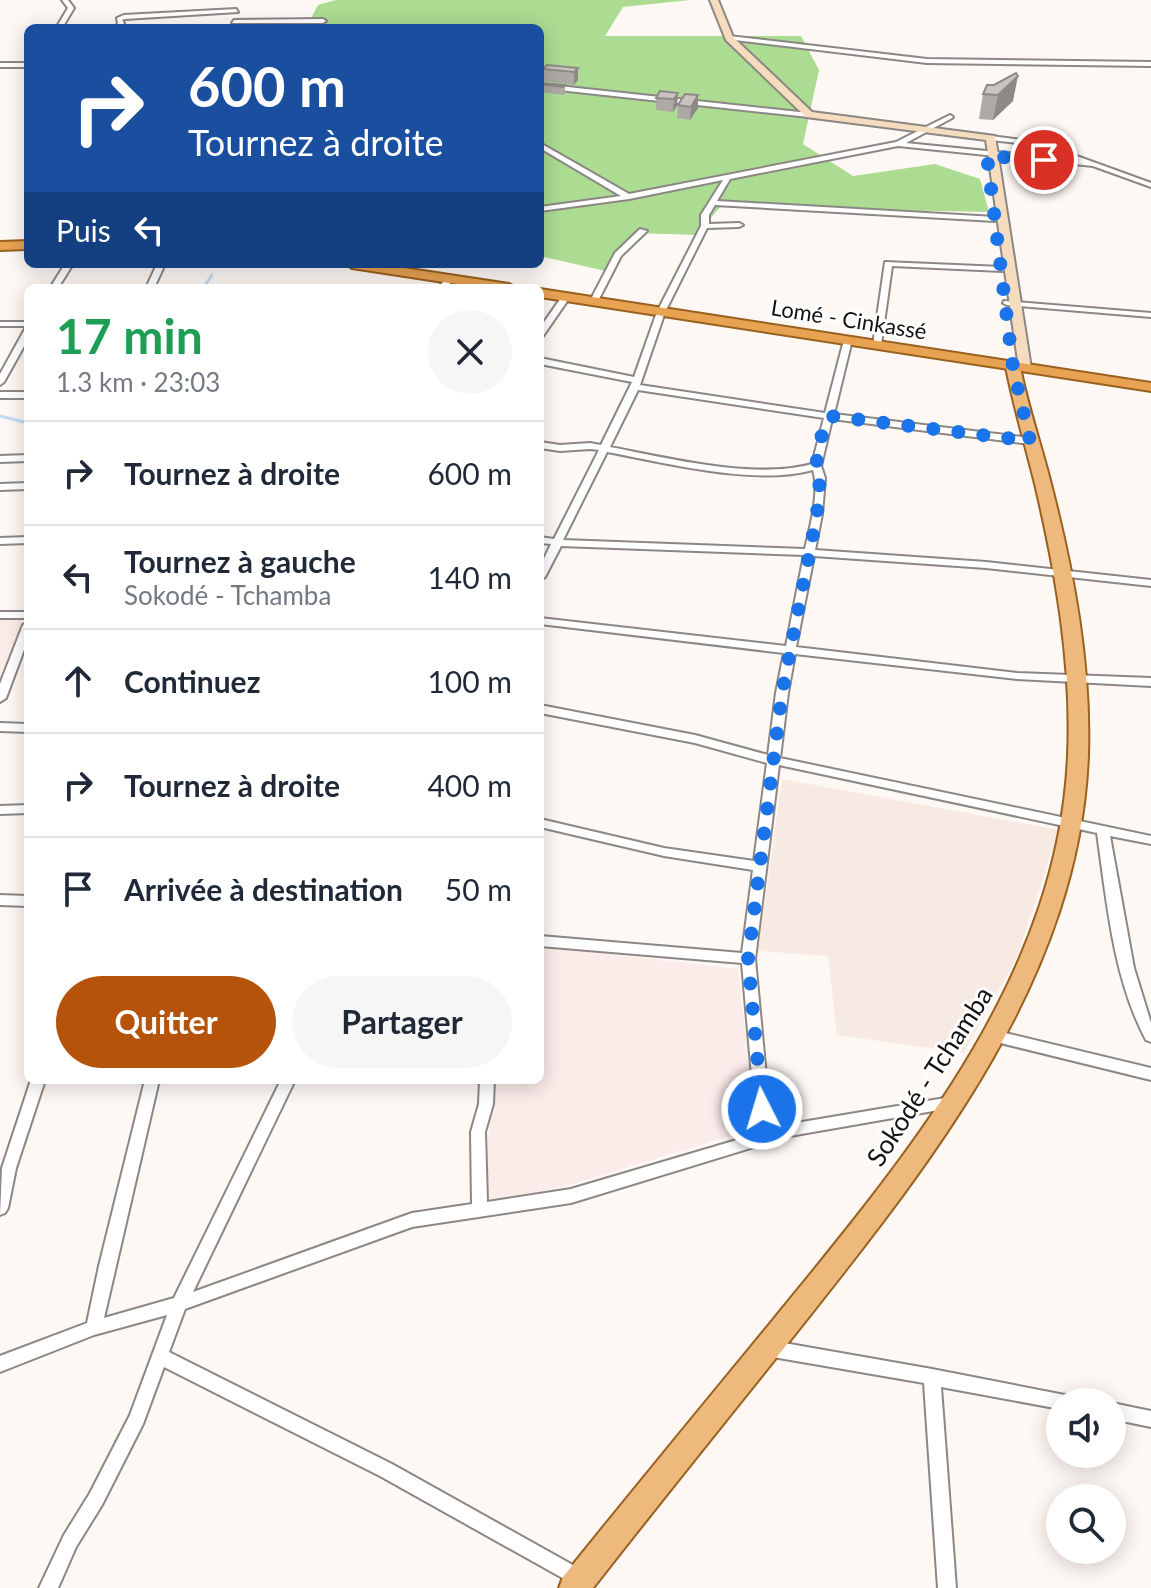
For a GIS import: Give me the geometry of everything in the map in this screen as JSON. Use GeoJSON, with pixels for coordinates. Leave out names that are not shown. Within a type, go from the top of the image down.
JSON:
{"type":"FeatureCollection","features":[{"type":"Feature","properties":{"kind":"highway"},"geometry":{"type":"LineString","coordinates":[[0,246],[24,245]]}},
{"type":"Feature","properties":{"kind":"highway"},"geometry":{"type":"LineString","coordinates":[[371,268],[446,284]]}},
{"type":"Feature","properties":{"kind":"highway","name":"Lomé - Cinkassé"},"geometry":{"type":"LineString","coordinates":[[544,294],[848,340],[984,363],[1018,372]]}},
{"type":"Feature","properties":{"kind":"highway"},"geometry":{"type":"LineString","coordinates":[[1018,372],[1151,387]]}},
{"type":"Feature","properties":{"kind":"main road"},"geometry":{"type":"LineString","coordinates":[[714,0],[729,38],[809,115],[988,137],[995,219],[1011,304]]}},
{"type":"Feature","properties":{"kind":"main road"},"geometry":{"type":"LineString","coordinates":[[990,156],[1018,372]]}},
{"type":"Feature","properties":{"kind":"main road","name":"Sokodé - Tchamba"},"geometry":{"type":"LineString","coordinates":[[578,1583],[828,1272],[951,1103],[993,1036],[1042,937],[1074,821],[1078,755],[1076,678],[1047,498],[1030,441],[1018,372]]}},
{"type":"Feature","properties":{"kind":"main road","name":"Sokodé - Tchamba"},"geometry":{"type":"LineString","coordinates":[[1018,372],[1047,477],[1047,498]]}},
{"type":"Feature","properties":{"kind":"street"},"geometry":{"type":"LineString","coordinates":[[61,24],[71,8],[65,0]]}},
{"type":"Feature","properties":{"kind":"street"},"geometry":{"type":"LineString","coordinates":[[232,24],[236,11],[242,5]]}},
{"type":"Feature","properties":{"kind":"street"},"geometry":{"type":"LineString","coordinates":[[120,24],[119,19],[124,17],[236,11]]}},
{"type":"Feature","properties":{"kind":"street"},"geometry":{"type":"LineString","coordinates":[[255,24],[323,21]]}},
{"type":"Feature","properties":{"kind":"street"},"geometry":{"type":"LineString","coordinates":[[729,38],[927,61],[1151,64]]}},
{"type":"Feature","properties":{"kind":"street"},"geometry":{"type":"LineString","coordinates":[[6,53],[0,64],[24,65]]}},
{"type":"Feature","properties":{"kind":"street"},"geometry":{"type":"LineString","coordinates":[[544,86],[809,115]]}},
{"type":"Feature","properties":{"kind":"street"},"geometry":{"type":"LineString","coordinates":[[544,208],[629,197],[898,144],[950,117]]}},
{"type":"Feature","properties":{"kind":"street"},"geometry":{"type":"LineString","coordinates":[[988,137],[1036,143],[1151,185]]}},
{"type":"Feature","properties":{"kind":"street"},"geometry":{"type":"LineString","coordinates":[[898,144],[990,156],[1093,164]]}},
{"type":"Feature","properties":{"kind":"street"},"geometry":{"type":"LineString","coordinates":[[544,147],[629,197]]}},
{"type":"Feature","properties":{"kind":"street"},"geometry":{"type":"LineString","coordinates":[[544,568],[636,383],[661,312],[705,226],[705,215],[727,179]]}},
{"type":"Feature","properties":{"kind":"street"},"geometry":{"type":"LineString","coordinates":[[711,203],[995,219]]}},
{"type":"Feature","properties":{"kind":"street"},"geometry":{"type":"LineString","coordinates":[[705,226],[716,223],[739,225]]}},
{"type":"Feature","properties":{"kind":"street"},"geometry":{"type":"LineString","coordinates":[[594,301],[618,255],[643,231]]}},
{"type":"Feature","properties":{"kind":"street"},"geometry":{"type":"LineString","coordinates":[[877,345],[888,264],[1002,269]]}},
{"type":"Feature","properties":{"kind":"street"},"geometry":{"type":"LineString","coordinates":[[544,328],[566,297]]}},
{"type":"Feature","properties":{"kind":"street"},"geometry":{"type":"LineString","coordinates":[[1011,304],[1151,315]]}},
{"type":"Feature","properties":{"kind":"street"},"geometry":{"type":"LineString","coordinates":[[0,324],[24,324]]}},
{"type":"Feature","properties":{"kind":"street"},"geometry":{"type":"LineString","coordinates":[[0,382],[24,338]]}},
{"type":"Feature","properties":{"kind":"street"},"geometry":{"type":"LineString","coordinates":[[765,1139],[748,959],[772,760],[819,490],[820,478],[816,466],[820,440],[830,416],[848,340]]}},
{"type":"Feature","properties":{"kind":"street"},"geometry":{"type":"LineString","coordinates":[[0,361],[12,361]]}},
{"type":"Feature","properties":{"kind":"street"},"geometry":{"type":"LineString","coordinates":[[544,362],[636,383],[830,416],[1030,441]]}},
{"type":"Feature","properties":{"kind":"street"},"geometry":{"type":"LineString","coordinates":[[0,395],[24,395]]}},
{"type":"Feature","properties":{"kind":"street"},"geometry":{"type":"LineString","coordinates":[[544,445],[603,449],[774,473],[807,470],[816,466]]}},
{"type":"Feature","properties":{"kind":"street"},"geometry":{"type":"LineString","coordinates":[[0,459],[24,458]]}},
{"type":"Feature","properties":{"kind":"street"},"geometry":{"type":"LineString","coordinates":[[0,487],[24,486]]}},
{"type":"Feature","properties":{"kind":"street"},"geometry":{"type":"LineString","coordinates":[[0,541],[24,540]]}},
{"type":"Feature","properties":{"kind":"street"},"geometry":{"type":"LineString","coordinates":[[544,541],[808,554],[1061,572],[1151,583]]}},
{"type":"Feature","properties":{"kind":"street"},"geometry":{"type":"LineString","coordinates":[[0,615],[24,615]]}},
{"type":"Feature","properties":{"kind":"street"},"geometry":{"type":"LineString","coordinates":[[544,621],[1017,676],[1151,682]]}},
{"type":"Feature","properties":{"kind":"street"},"geometry":{"type":"LineString","coordinates":[[0,698],[24,635]]}},
{"type":"Feature","properties":{"kind":"street"},"geometry":{"type":"LineString","coordinates":[[544,710],[695,739],[772,760],[1074,821],[1151,840]]}},
{"type":"Feature","properties":{"kind":"street"},"geometry":{"type":"LineString","coordinates":[[0,727],[24,728]]}},
{"type":"Feature","properties":{"kind":"street"},"geometry":{"type":"LineString","coordinates":[[0,810],[24,809]]}},
{"type":"Feature","properties":{"kind":"street"},"geometry":{"type":"LineString","coordinates":[[544,824],[664,852],[759,866]]}},
{"type":"Feature","properties":{"kind":"street"},"geometry":{"type":"LineString","coordinates":[[1103,829],[1138,1012],[1150,1032]]}},
{"type":"Feature","properties":{"kind":"street"},"geometry":{"type":"LineString","coordinates":[[0,900],[24,901]]}},
{"type":"Feature","properties":{"kind":"street"},"geometry":{"type":"LineString","coordinates":[[544,941],[748,959]]}},
{"type":"Feature","properties":{"kind":"street"},"geometry":{"type":"LineString","coordinates":[[993,1036],[1151,1074]]}},
{"type":"Feature","properties":{"kind":"street"},"geometry":{"type":"LineString","coordinates":[[0,1208],[9,1168],[37,1084]]}},
{"type":"Feature","properties":{"kind":"street"},"geometry":{"type":"LineString","coordinates":[[94,1328],[102,1278],[141,1142],[151,1084]]}},
{"type":"Feature","properties":{"kind":"street"},"geometry":{"type":"LineString","coordinates":[[48,1588],[137,1418],[179,1304],[286,1084]]}},
{"type":"Feature","properties":{"kind":"street"},"geometry":{"type":"LineString","coordinates":[[480,1210],[478,1132],[486,1104],[487,1084]]}},
{"type":"Feature","properties":{"kind":"street"},"geometry":{"type":"LineString","coordinates":[[0,1364],[94,1328],[179,1304],[412,1220],[571,1196],[790,1130],[951,1103]]}},
{"type":"Feature","properties":{"kind":"street"},"geometry":{"type":"LineString","coordinates":[[767,1348],[1046,1399]]}},
{"type":"Feature","properties":{"kind":"street"},"geometry":{"type":"LineString","coordinates":[[160,1356],[386,1470],[578,1583]]}},
{"type":"Feature","properties":{"kind":"street"},"geometry":{"type":"LineString","coordinates":[[932,1377],[947,1588]]}},
{"type":"Feature","properties":{"kind":"street"},"geometry":{"type":"LineString","coordinates":[[1126,1414],[1151,1419]]}},
{"type":"Feature","properties":{"kind":"shaded area"},"geometry":{"type":"Polygon","coordinates":[[[0,619],[24,619],[0,678],[0,619]]]}},
{"type":"Feature","properties":{"kind":"shaded area"},"geometry":{"type":"Polygon","coordinates":[[[782,779],[1059,830],[1017,957],[964,1053],[837,1035],[828,956],[758,951],[782,779]]]}},
{"type":"Feature","properties":{"kind":"shaded area"},"geometry":{"type":"Polygon","coordinates":[[[544,946],[738,969],[756,1128],[576,1183],[481,1206],[495,1084],[544,1084],[544,946]]]}},
{"type":"Feature","properties":{"kind":"green space"},"geometry":{"type":"Polygon","coordinates":[[[336,0],[690,0],[623,7],[605,36],[801,36],[819,70],[803,144],[853,176],[935,164],[980,179],[989,212],[720,207],[696,235],[636,233],[605,271],[544,257],[544,24],[308,24],[318,5],[336,0]]]}},
{"type":"Feature","properties":{"kind":"building"},"geometry":{"type":"Polygon","coordinates":[[[547,65],[578,68],[574,72],[544,68],[547,65]]]}},
{"type":"Feature","properties":{"kind":"building"},"geometry":{"type":"Polygon","coordinates":[[[1016,73],[1018,76],[998,95],[983,94],[987,85],[994,85],[1016,73]]]}},
{"type":"Feature","properties":{"kind":"building"},"geometry":{"type":"Polygon","coordinates":[[[660,91],[678,93],[674,99],[656,98],[660,91]]]}},
{"type":"Feature","properties":{"kind":"building"},"geometry":{"type":"Polygon","coordinates":[[[685,94],[698,95],[691,107],[678,105],[685,94]]]}},
{"type":"Feature","properties":{"kind":"waterway"},"geometry":{"type":"LineString","coordinates":[[206,284],[212,275]]}},
{"type":"Feature","properties":{"kind":"waterway"},"geometry":{"type":"LineString","coordinates":[[0,416],[24,422]]}},
{"type":"Feature","properties":{"kind":"route"},"geometry":{"type":"LineString","coordinates":[[762,1109],[748,959],[782,693],[817,514],[820,478],[816,466],[820,440],[830,416],[1030,441],[1013,367],[987,156],[1044,160]]}}]}
